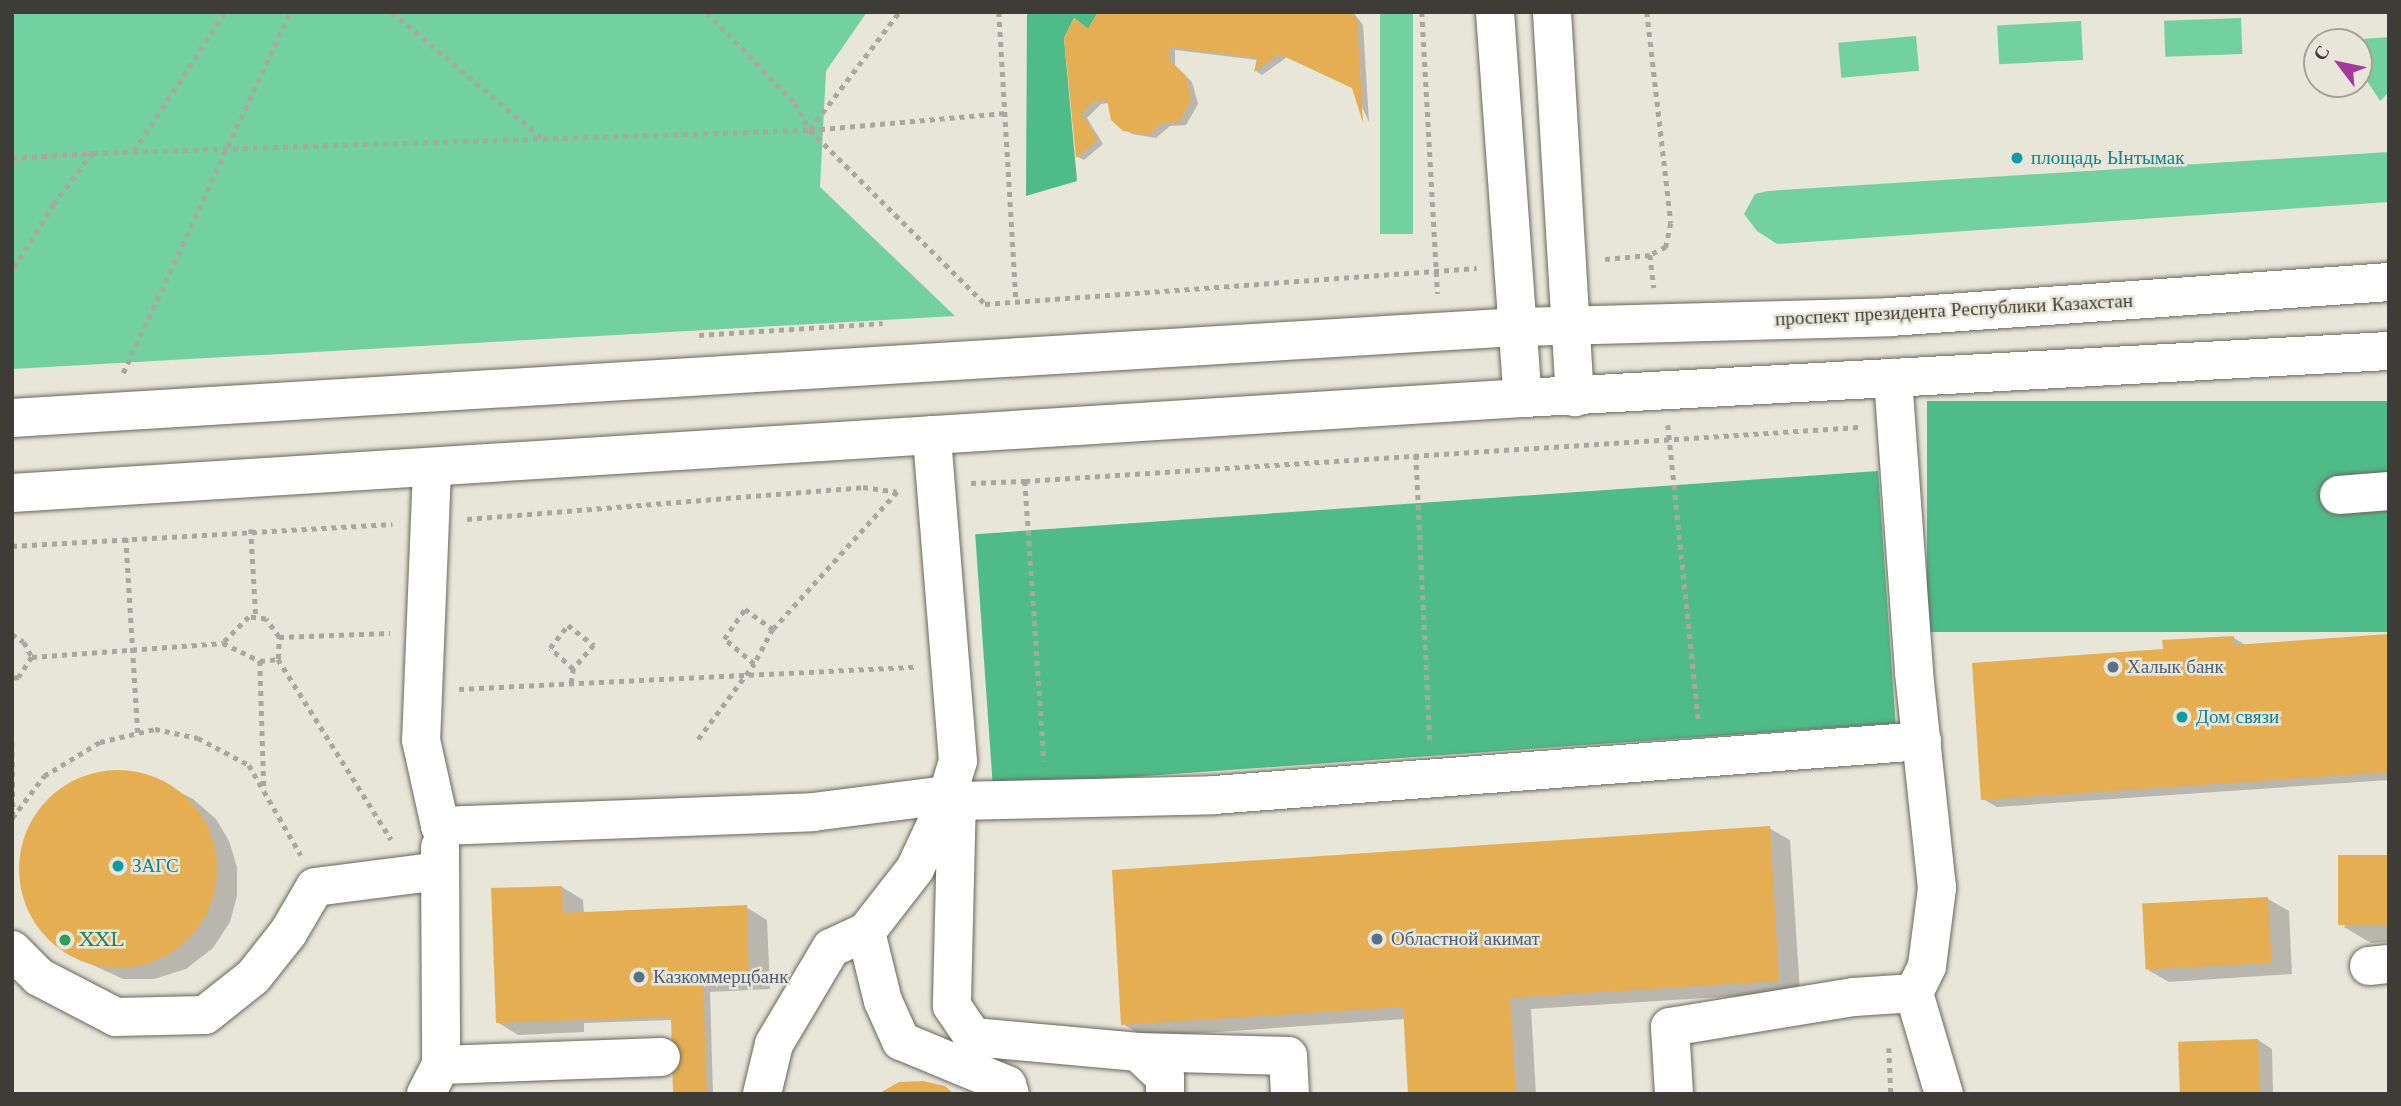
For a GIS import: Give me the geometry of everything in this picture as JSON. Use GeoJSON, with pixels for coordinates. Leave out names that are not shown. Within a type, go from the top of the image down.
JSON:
{"type":"FeatureCollection","features":[{"type":"Feature","properties":{"kind":"main road"},"geometry":{"type":"LineString","coordinates":[[1494,12],[1519,327],[1522,398]]}},
{"type":"Feature","properties":{"kind":"main road"},"geometry":{"type":"LineString","coordinates":[[1552,12],[1573,326],[1574,397]]}},
{"type":"Feature","properties":{"kind":"main road","name":"проспект президента Республики Казахстан"},"geometry":{"type":"LineString","coordinates":[[12,418],[1519,327],[1890,317],[2389,282]]}},
{"type":"Feature","properties":{"kind":"main road"},"geometry":{"type":"LineString","coordinates":[[1890,317],[1922,741],[1937,888],[1927,966],[1914,993],[1944,1094]]}},
{"type":"Feature","properties":{"kind":"main road"},"geometry":{"type":"LineString","coordinates":[[12,493],[432,469],[1522,398],[2389,351]]}},
{"type":"Feature","properties":{"kind":"main road"},"geometry":{"type":"LineString","coordinates":[[932,435],[954,786],[952,1006],[973,1037],[1138,1052],[1288,1056],[1290,1094]]}},
{"type":"Feature","properties":{"kind":"main road"},"geometry":{"type":"LineString","coordinates":[[432,469],[421,740],[440,827],[433,1079],[661,1057]]}},
{"type":"Feature","properties":{"kind":"main road"},"geometry":{"type":"LineString","coordinates":[[2339,495],[2389,491]]}},
{"type":"Feature","properties":{"kind":"main road"},"geometry":{"type":"LineString","coordinates":[[440,827],[813,812],[954,786],[1046,799],[1214,795],[1922,741]]}},
{"type":"Feature","properties":{"kind":"main road"},"geometry":{"type":"LineString","coordinates":[[762,1094],[774,1044],[831,948],[866,932],[915,869],[954,786]]}},
{"type":"Feature","properties":{"kind":"main road"},"geometry":{"type":"LineString","coordinates":[[12,950],[39,977],[116,1017],[205,1015],[253,976],[288,933],[315,887],[440,871]]}},
{"type":"Feature","properties":{"kind":"main road"},"geometry":{"type":"LineString","coordinates":[[866,932],[883,1001],[901,1041],[1007,1085],[1010,1094]]}},
{"type":"Feature","properties":{"kind":"main road"},"geometry":{"type":"LineString","coordinates":[[1674,1094],[1670,1027],[1854,997],[1914,993]]}},
{"type":"Feature","properties":{"kind":"main road"},"geometry":{"type":"LineString","coordinates":[[1138,1052],[1165,1077],[1165,1094]]}},
{"type":"Feature","properties":{"kind":"path"},"geometry":{"type":"LineString","coordinates":[[134,152],[225,12]]}},
{"type":"Feature","properties":{"kind":"path"},"geometry":{"type":"LineString","coordinates":[[108,376],[122,376],[290,12]]}},
{"type":"Feature","properties":{"kind":"path"},"geometry":{"type":"LineString","coordinates":[[392,12],[544,140]]}},
{"type":"Feature","properties":{"kind":"path"},"geometry":{"type":"LineString","coordinates":[[810,130],[899,12]]}},
{"type":"Feature","properties":{"kind":"path"},"geometry":{"type":"LineString","coordinates":[[999,12],[1016,302]]}},
{"type":"Feature","properties":{"kind":"path"},"geometry":{"type":"LineString","coordinates":[[1422,12],[1439,332]]}},
{"type":"Feature","properties":{"kind":"path"},"geometry":{"type":"LineString","coordinates":[[1647,12],[1671,223],[1666,247],[1650,255]]}},
{"type":"Feature","properties":{"kind":"path"},"geometry":{"type":"LineString","coordinates":[[12,158],[93,153],[810,130],[1005,113]]}},
{"type":"Feature","properties":{"kind":"path"},"geometry":{"type":"LineString","coordinates":[[12,272],[54,204],[93,153]]}},
{"type":"Feature","properties":{"kind":"path"},"geometry":{"type":"LineString","coordinates":[[1442,403],[1448,453]]}},
{"type":"Feature","properties":{"kind":"path"},"geometry":{"type":"LineString","coordinates":[[12,545],[251,529],[428,523],[863,487],[897,491],[937,484],[1025,481],[1898,425]]}},
{"type":"Feature","properties":{"kind":"path"},"geometry":{"type":"LineString","coordinates":[[1416,455],[1432,780]]}},
{"type":"Feature","properties":{"kind":"path"},"geometry":{"type":"LineString","coordinates":[[1025,481],[1046,799]]}},
{"type":"Feature","properties":{"kind":"path"},"geometry":{"type":"LineString","coordinates":[[897,491],[901,504]]}},
{"type":"Feature","properties":{"kind":"path"},"geometry":{"type":"LineString","coordinates":[[698,739],[754,664],[773,629],[897,491]]}},
{"type":"Feature","properties":{"kind":"path"},"geometry":{"type":"LineString","coordinates":[[251,529],[256,618]]}},
{"type":"Feature","properties":{"kind":"path"},"geometry":{"type":"LineString","coordinates":[[126,538],[138,733]]}},
{"type":"Feature","properties":{"kind":"path"},"geometry":{"type":"LineString","coordinates":[[754,664],[724,639],[745,609],[773,629]]}},
{"type":"Feature","properties":{"kind":"path"},"geometry":{"type":"LineString","coordinates":[[223,643],[249,617],[266,619],[279,637],[278,659],[396,848],[396,876]]}},
{"type":"Feature","properties":{"kind":"path"},"geometry":{"type":"LineString","coordinates":[[571,683],[573,669],[594,645],[568,625],[550,648],[573,669]]}},
{"type":"Feature","properties":{"kind":"path"},"geometry":{"type":"LineString","coordinates":[[279,637],[424,632]]}},
{"type":"Feature","properties":{"kind":"path"},"geometry":{"type":"LineString","coordinates":[[12,634],[24,642],[32,657]]}},
{"type":"Feature","properties":{"kind":"path"},"geometry":{"type":"LineString","coordinates":[[32,657],[223,643],[260,662],[278,659]]}},
{"type":"Feature","properties":{"kind":"path"},"geometry":{"type":"LineString","coordinates":[[12,679],[19,677],[32,657]]}},
{"type":"Feature","properties":{"kind":"path"},"geometry":{"type":"LineString","coordinates":[[260,662],[265,792]]}},
{"type":"Feature","properties":{"kind":"path"},"geometry":{"type":"LineString","coordinates":[[423,690],[922,666]]}},
{"type":"Feature","properties":{"kind":"path"},"geometry":{"type":"LineString","coordinates":[[13,816],[44,776],[100,742],[155,729],[198,738],[249,765],[315,887]]}},
{"type":"Feature","properties":{"kind":"path"},"geometry":{"type":"LineString","coordinates":[[12,742],[13,816]]}},
{"type":"Feature","properties":{"kind":"green space"},"geometry":{"type":"Polygon","coordinates":[[[12,12],[867,12],[826,71],[820,187],[955,316],[12,369],[12,12]]]}},
{"type":"Feature","properties":{"kind":"green space"},"geometry":{"type":"Polygon","coordinates":[[[1027,12],[1098,12],[1088,29],[1074,18],[1064,38],[1077,181],[1026,196],[1027,12]]]}},
{"type":"Feature","properties":{"kind":"green space"},"geometry":{"type":"Polygon","coordinates":[[[1380,12],[1413,12],[1413,234],[1380,234],[1380,12]]]}},
{"type":"Feature","properties":{"kind":"green space"},"geometry":{"type":"Polygon","coordinates":[[[2241,18],[2242,54],[2165,57],[2164,21],[2241,18]]]}},
{"type":"Feature","properties":{"kind":"green space"},"geometry":{"type":"Polygon","coordinates":[[[2081,21],[2083,60],[1999,64],[1997,25],[2081,21]]]}},
{"type":"Feature","properties":{"kind":"green space"},"geometry":{"type":"Polygon","coordinates":[[[1916,36],[1919,71],[1841,78],[1838,43],[1916,36]]]}},
{"type":"Feature","properties":{"kind":"green space"},"geometry":{"type":"Polygon","coordinates":[[[2389,37],[2389,92],[2380,101],[2373,90],[2373,38],[2389,37]]]}},
{"type":"Feature","properties":{"kind":"green space"},"geometry":{"type":"Polygon","coordinates":[[[2389,152],[2389,202],[1777,244],[1757,231],[1744,214],[1755,194],[1768,191],[2389,152]]]}},
{"type":"Feature","properties":{"kind":"green space"},"geometry":{"type":"Polygon","coordinates":[[[1927,401],[2389,401],[2389,632],[1927,632],[1927,401]]]}},
{"type":"Feature","properties":{"kind":"green space"},"geometry":{"type":"Polygon","coordinates":[[[1878,471],[1896,723],[993,787],[975,534],[1878,471]]]}},
{"type":"Feature","properties":{"kind":"building"},"geometry":{"type":"Polygon","coordinates":[[[1098,12],[1351,12],[1357,20],[1363,123],[1352,88],[1279,54],[1254,72],[1257,58],[1169,47],[1169,60],[1186,76],[1191,100],[1179,122],[1162,123],[1149,135],[1123,131],[1111,120],[1107,100],[1094,101],[1081,114],[1098,139],[1076,158],[1064,38],[1074,18],[1088,29],[1098,12]]]}},
{"type":"Feature","properties":{"kind":"building","name":"Дом связи"},"geometry":{"type":"Polygon","coordinates":[[[2389,634],[2389,772],[1981,800],[1972,663],[2163,649],[2162,640],[2234,636],[2234,645],[2389,634]]]}},
{"type":"Feature","properties":{"kind":"building","name":"ЗАГС"},"geometry":{"type":"Polygon","coordinates":[[[118,770],[156,777],[188,799],[210,831],[217,869],[210,907],[188,939],[156,961],[118,968],[80,961],[48,939],[26,907],[19,869],[26,831],[48,799],[80,777],[118,770]]]}},
{"type":"Feature","properties":{"kind":"building"},"geometry":{"type":"Polygon","coordinates":[[[1770,826],[1779,981],[1510,998],[1516,1094],[1408,1094],[1403,1007],[1121,1025],[1112,870],[1770,826]]]}},
{"type":"Feature","properties":{"kind":"building"},"geometry":{"type":"Polygon","coordinates":[[[2338,855],[2389,855],[2389,925],[2338,925],[2338,855]]]}},
{"type":"Feature","properties":{"kind":"building"},"geometry":{"type":"Polygon","coordinates":[[[562,886],[563,913],[747,905],[749,978],[703,980],[707,1094],[673,1094],[671,1017],[496,1023],[491,888],[562,886]]]}},
{"type":"Feature","properties":{"kind":"building"},"geometry":{"type":"Polygon","coordinates":[[[2268,897],[2271,963],[2146,970],[2142,904],[2268,897]]]}},
{"type":"Feature","properties":{"kind":"building"},"geometry":{"type":"Polygon","coordinates":[[[2258,1039],[2260,1094],[2180,1094],[2178,1042],[2258,1039]]]}},
{"type":"Feature","properties":{"kind":"building"},"geometry":{"type":"Polygon","coordinates":[[[923,1081],[945,1086],[954,1094],[878,1094],[899,1082],[923,1081]]]}},
{"type":"Feature","properties":{"kind":"place","name":"площадь Ынтымак"},"geometry":{"type":"Point","coordinates":[2017,158]}},
{"type":"Feature","properties":{"kind":"place","name":"Халык банк"},"geometry":{"type":"Point","coordinates":[2113,667]}},
{"type":"Feature","properties":{"kind":"place","name":"Дом связи"},"geometry":{"type":"Point","coordinates":[2182,717]}},
{"type":"Feature","properties":{"kind":"place","name":"ЗАГС"},"geometry":{"type":"Point","coordinates":[118,866]}},
{"type":"Feature","properties":{"kind":"place","name":"Областной акимат"},"geometry":{"type":"Point","coordinates":[1377,939]}},
{"type":"Feature","properties":{"kind":"place","name":"XXL"},"geometry":{"type":"Point","coordinates":[65,940]}},
{"type":"Feature","properties":{"kind":"place","name":"Казкоммерцбанк"},"geometry":{"type":"Point","coordinates":[639,977]}}]}
